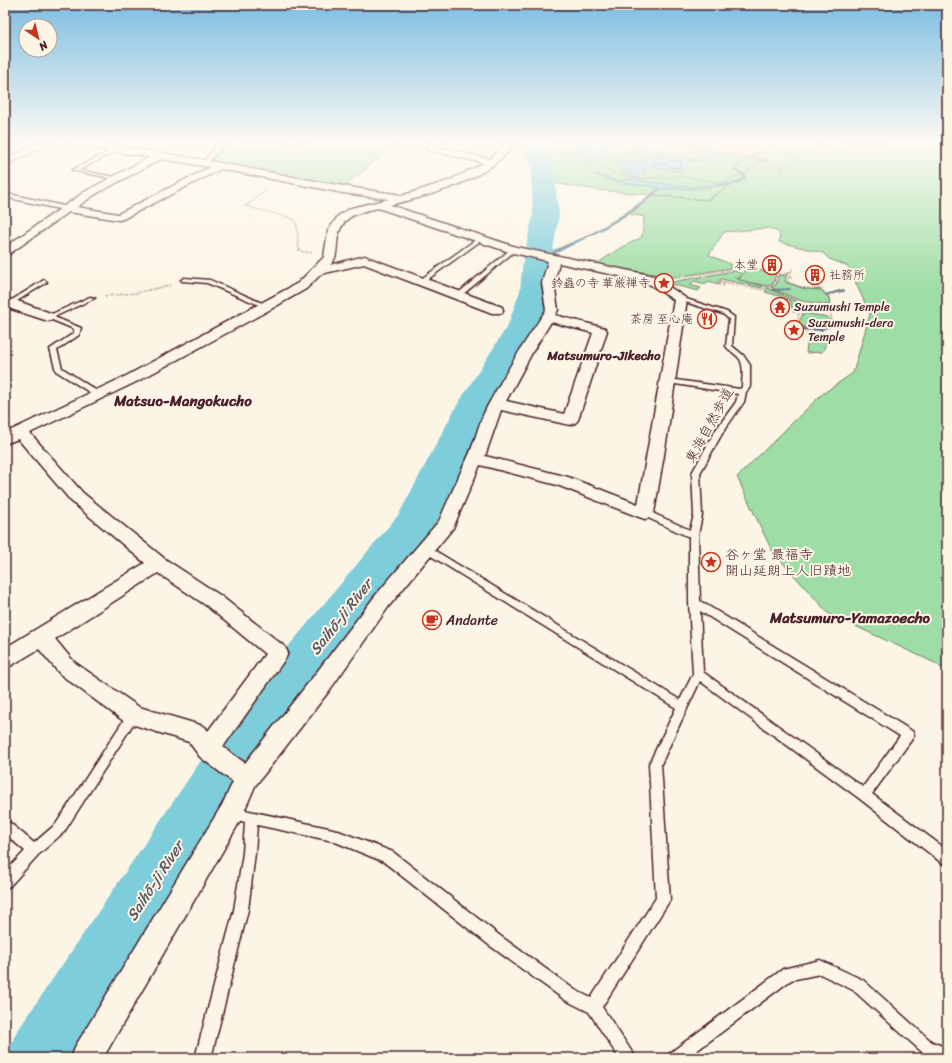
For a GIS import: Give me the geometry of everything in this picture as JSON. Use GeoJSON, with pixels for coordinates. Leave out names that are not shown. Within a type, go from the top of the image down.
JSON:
{"type":"FeatureCollection","features":[{"type":"Feature","properties":{"kind":"street"},"geometry":{"type":"LineString","coordinates":[[5,252],[93,192]]}},
{"type":"Feature","properties":{"kind":"street"},"geometry":{"type":"LineString","coordinates":[[68,209],[119,217],[169,192]]}},
{"type":"Feature","properties":{"kind":"street"},"geometry":{"type":"LineString","coordinates":[[355,192],[403,198]]}},
{"type":"Feature","properties":{"kind":"street"},"geometry":{"type":"LineString","coordinates":[[208,750],[278,653],[214,601],[158,564],[77,497],[13,435],[131,379],[302,286],[330,258],[334,228],[341,218],[358,209],[425,192]]}},
{"type":"Feature","properties":{"kind":"street"},"geometry":{"type":"LineString","coordinates":[[378,205],[513,250],[650,279],[681,299],[669,381],[645,513],[562,481],[476,459]]}},
{"type":"Feature","properties":{"kind":"street"},"geometry":{"type":"LineString","coordinates":[[5,239],[19,242]]}},
{"type":"Feature","properties":{"kind":"street"},"geometry":{"type":"LineString","coordinates":[[86,1058],[241,815],[247,778],[307,702],[382,601],[447,524],[471,467],[476,459],[497,404],[526,351],[552,310],[548,284],[554,259]]}},
{"type":"Feature","properties":{"kind":"street"},"geometry":{"type":"LineString","coordinates":[[318,271],[365,260],[459,294],[497,310]]}},
{"type":"Feature","properties":{"kind":"street"},"geometry":{"type":"LineString","coordinates":[[8,303],[48,317]]}},
{"type":"Feature","properties":{"kind":"street"},"geometry":{"type":"LineString","coordinates":[[497,404],[570,420],[600,331],[547,317]]}},
{"type":"Feature","properties":{"kind":"street"},"geometry":{"type":"LineString","coordinates":[[5,659],[158,564]]}},
{"type":"Feature","properties":{"kind":"street"},"geometry":{"type":"LineString","coordinates":[[42,637],[52,652],[68,668],[133,715],[197,734],[208,750],[247,778]]}},
{"type":"Feature","properties":{"kind":"lane"},"geometry":{"type":"LineString","coordinates":[[5,195],[68,209]]}},
{"type":"Feature","properties":{"kind":"lane"},"geometry":{"type":"LineString","coordinates":[[422,281],[480,239]]}},
{"type":"Feature","properties":{"kind":"lane"},"geometry":{"type":"LineString","coordinates":[[459,294],[513,250]]}},
{"type":"Feature","properties":{"kind":"lane"},"geometry":{"type":"LineString","coordinates":[[184,280],[208,281],[266,306]]}},
{"type":"Feature","properties":{"kind":"lane"},"geometry":{"type":"LineString","coordinates":[[8,303],[44,282]]}},
{"type":"Feature","properties":{"kind":"lane"},"geometry":{"type":"LineString","coordinates":[[48,317],[92,298]]}},
{"type":"Feature","properties":{"kind":"lane","name":"東海自然歩道"},"geometry":{"type":"LineString","coordinates":[[681,299],[725,313],[732,318],[729,346],[733,351],[741,356],[746,365],[746,387],[742,392],[740,402],[719,431],[696,473],[698,515],[693,535],[694,602],[698,674]]}},
{"type":"Feature","properties":{"kind":"lane"},"geometry":{"type":"LineString","coordinates":[[48,317],[78,328],[77,334],[54,349],[59,369],[98,395]]}},
{"type":"Feature","properties":{"kind":"lane"},"geometry":{"type":"LineString","coordinates":[[669,381],[742,392]]}},
{"type":"Feature","properties":{"kind":"lane"},"geometry":{"type":"LineString","coordinates":[[645,513],[693,535]]}},
{"type":"Feature","properties":{"kind":"lane"},"geometry":{"type":"LineString","coordinates":[[426,549],[683,707]]}},
{"type":"Feature","properties":{"kind":"lane"},"geometry":{"type":"LineString","coordinates":[[694,602],[908,734],[864,795]]}},
{"type":"Feature","properties":{"kind":"lane"},"geometry":{"type":"LineString","coordinates":[[594,1007],[663,900],[655,764],[698,674],[864,795],[947,858]]}},
{"type":"Feature","properties":{"kind":"lane"},"geometry":{"type":"LineString","coordinates":[[5,881],[34,851],[60,828],[133,715]]}},
{"type":"Feature","properties":{"kind":"lane"},"geometry":{"type":"LineString","coordinates":[[203,1058],[241,910],[249,853],[241,815],[333,835],[388,857],[494,940],[570,995],[594,1007],[628,1058]]}},
{"type":"Feature","properties":{"kind":"lane"},"geometry":{"type":"LineString","coordinates":[[5,826],[34,851]]}},
{"type":"Feature","properties":{"kind":"lane"},"geometry":{"type":"LineString","coordinates":[[675,1058],[788,974],[820,967],[858,985],[927,1047],[947,1055]]}},
{"type":"Feature","properties":{"kind":"path"},"geometry":{"type":"LineString","coordinates":[[266,192],[245,206],[294,219],[298,224],[298,247],[300,251],[330,255]]}},
{"type":"Feature","properties":{"kind":"path"},"geometry":{"type":"LineString","coordinates":[[749,268],[785,275],[786,272],[790,273]]}},
{"type":"Feature","properties":{"kind":"path"},"geometry":{"type":"LineString","coordinates":[[678,278],[736,269]]}},
{"type":"Feature","properties":{"kind":"path"},"geometry":{"type":"LineString","coordinates":[[792,269],[787,282],[803,288],[821,289],[831,301],[831,318],[836,325],[822,330],[804,330],[810,335]]}},
{"type":"Feature","properties":{"kind":"path"},"geometry":{"type":"LineString","coordinates":[[723,286],[724,284],[720,281],[763,290],[765,286],[769,287],[774,284],[778,274]]}},
{"type":"Feature","properties":{"kind":"path"},"geometry":{"type":"LineString","coordinates":[[789,277],[793,278]]}},
{"type":"Feature","properties":{"kind":"path"},"geometry":{"type":"LineString","coordinates":[[92,298],[136,293],[179,284],[184,280]]}},
{"type":"Feature","properties":{"kind":"path"},"geometry":{"type":"LineString","coordinates":[[769,287],[774,291],[791,297],[801,303],[796,329]]}},
{"type":"Feature","properties":{"kind":"path"},"geometry":{"type":"LineString","coordinates":[[827,295],[846,291]]}},
{"type":"Feature","properties":{"kind":"path"},"geometry":{"type":"LineString","coordinates":[[793,312],[800,313]]}},
{"type":"Feature","properties":{"kind":"green space"},"geometry":{"type":"Polygon","coordinates":[[[616,192],[720,192],[706,200],[708,200],[721,192],[947,192],[947,672],[935,663],[829,614],[772,551],[737,477],[821,395],[853,373],[870,314],[848,266],[829,259],[823,253],[779,242],[780,233],[769,228],[724,232],[709,255],[730,264],[731,268],[675,277],[603,266],[598,263],[617,250],[642,237],[644,217],[630,214],[654,195],[616,192]]]}},
{"type":"Feature","properties":{"kind":"green space"},"geometry":{"type":"Polygon","coordinates":[[[745,269],[776,274],[773,284],[767,286],[739,280],[745,269]]]}},
{"type":"Feature","properties":{"kind":"green space"},"geometry":{"type":"Polygon","coordinates":[[[734,271],[741,273],[739,279],[734,277],[739,280],[763,286],[762,288],[721,279],[718,281],[720,285],[709,281],[705,284],[694,281],[690,285],[701,288],[698,291],[667,283],[734,271]]]}},
{"type":"Feature","properties":{"kind":"green space"},"geometry":{"type":"Polygon","coordinates":[[[787,273],[785,282],[806,289],[821,290],[829,298],[830,305],[802,301],[771,287],[776,285],[779,275],[786,276],[787,273]]]}},
{"type":"Feature","properties":{"kind":"green space"},"geometry":{"type":"Polygon","coordinates":[[[767,288],[797,302],[797,312],[793,311],[790,301],[765,292],[767,288]]]}},
{"type":"Feature","properties":{"kind":"green space"},"geometry":{"type":"Polygon","coordinates":[[[803,313],[828,317],[834,325],[821,329],[798,328],[803,313]]]}},
{"type":"Feature","properties":{"kind":"green space"},"geometry":{"type":"Polygon","coordinates":[[[808,335],[825,336],[826,340],[822,352],[806,353],[808,335]]]}},
{"type":"Feature","properties":{"kind":"waterway","name":"Saihō-ji River"},"geometry":{"type":"LineString","coordinates":[[41,1058],[255,726],[415,523],[474,407],[524,325],[535,291],[537,261],[546,215],[544,192]]}},
{"type":"Feature","properties":{"kind":"waterway"},"geometry":{"type":"LineString","coordinates":[[537,261],[601,230],[631,211],[656,192]]}},
{"type":"Feature","properties":{"kind":"waterway"},"geometry":{"type":"LineString","coordinates":[[773,290],[789,289]]}},
{"type":"Feature","properties":{"kind":"waterway"},"geometry":{"type":"LineString","coordinates":[[827,294],[843,290]]}},
{"type":"Feature","properties":{"kind":"waterway"},"geometry":{"type":"LineString","coordinates":[[792,328],[821,329]]}},
{"type":"Feature","properties":{"kind":"place","name":"本堂"},"geometry":{"type":"Point","coordinates":[772,265]}},
{"type":"Feature","properties":{"kind":"place","name":"社務所"},"geometry":{"type":"Point","coordinates":[815,275]}},
{"type":"Feature","properties":{"kind":"place","name":"鈴蟲の寺 華厳禅寺"},"geometry":{"type":"Point","coordinates":[664,283]}},
{"type":"Feature","properties":{"kind":"place","name":"Suzumushi Temple"},"geometry":{"type":"Point","coordinates":[780,307]}},
{"type":"Feature","properties":{"kind":"place","name":"茶房 至心庵"},"geometry":{"type":"Point","coordinates":[707,319]}},
{"type":"Feature","properties":{"kind":"place","name":"Suzumushi-dera Temple"},"geometry":{"type":"Point","coordinates":[794,330]}},
{"type":"Feature","properties":{"kind":"place","name":"谷ヶ堂 最福寺 開山延朗上人旧蹟地"},"geometry":{"type":"Point","coordinates":[711,562]}},
{"type":"Feature","properties":{"kind":"place","name":"Andante"},"geometry":{"type":"Point","coordinates":[432,620]}},
{"type":"Feature","properties":{"kind":"district","name":"Matsumuro-Jikecho"},"geometry":{"type":"Point","coordinates":[604,355]}},
{"type":"Feature","properties":{"kind":"district","name":"Matsuo-Mangokucho"},"geometry":{"type":"Point","coordinates":[183,401]}},
{"type":"Feature","properties":{"kind":"district","name":"Matsumuro-Yamazoecho"},"geometry":{"type":"Point","coordinates":[850,618]}}]}
